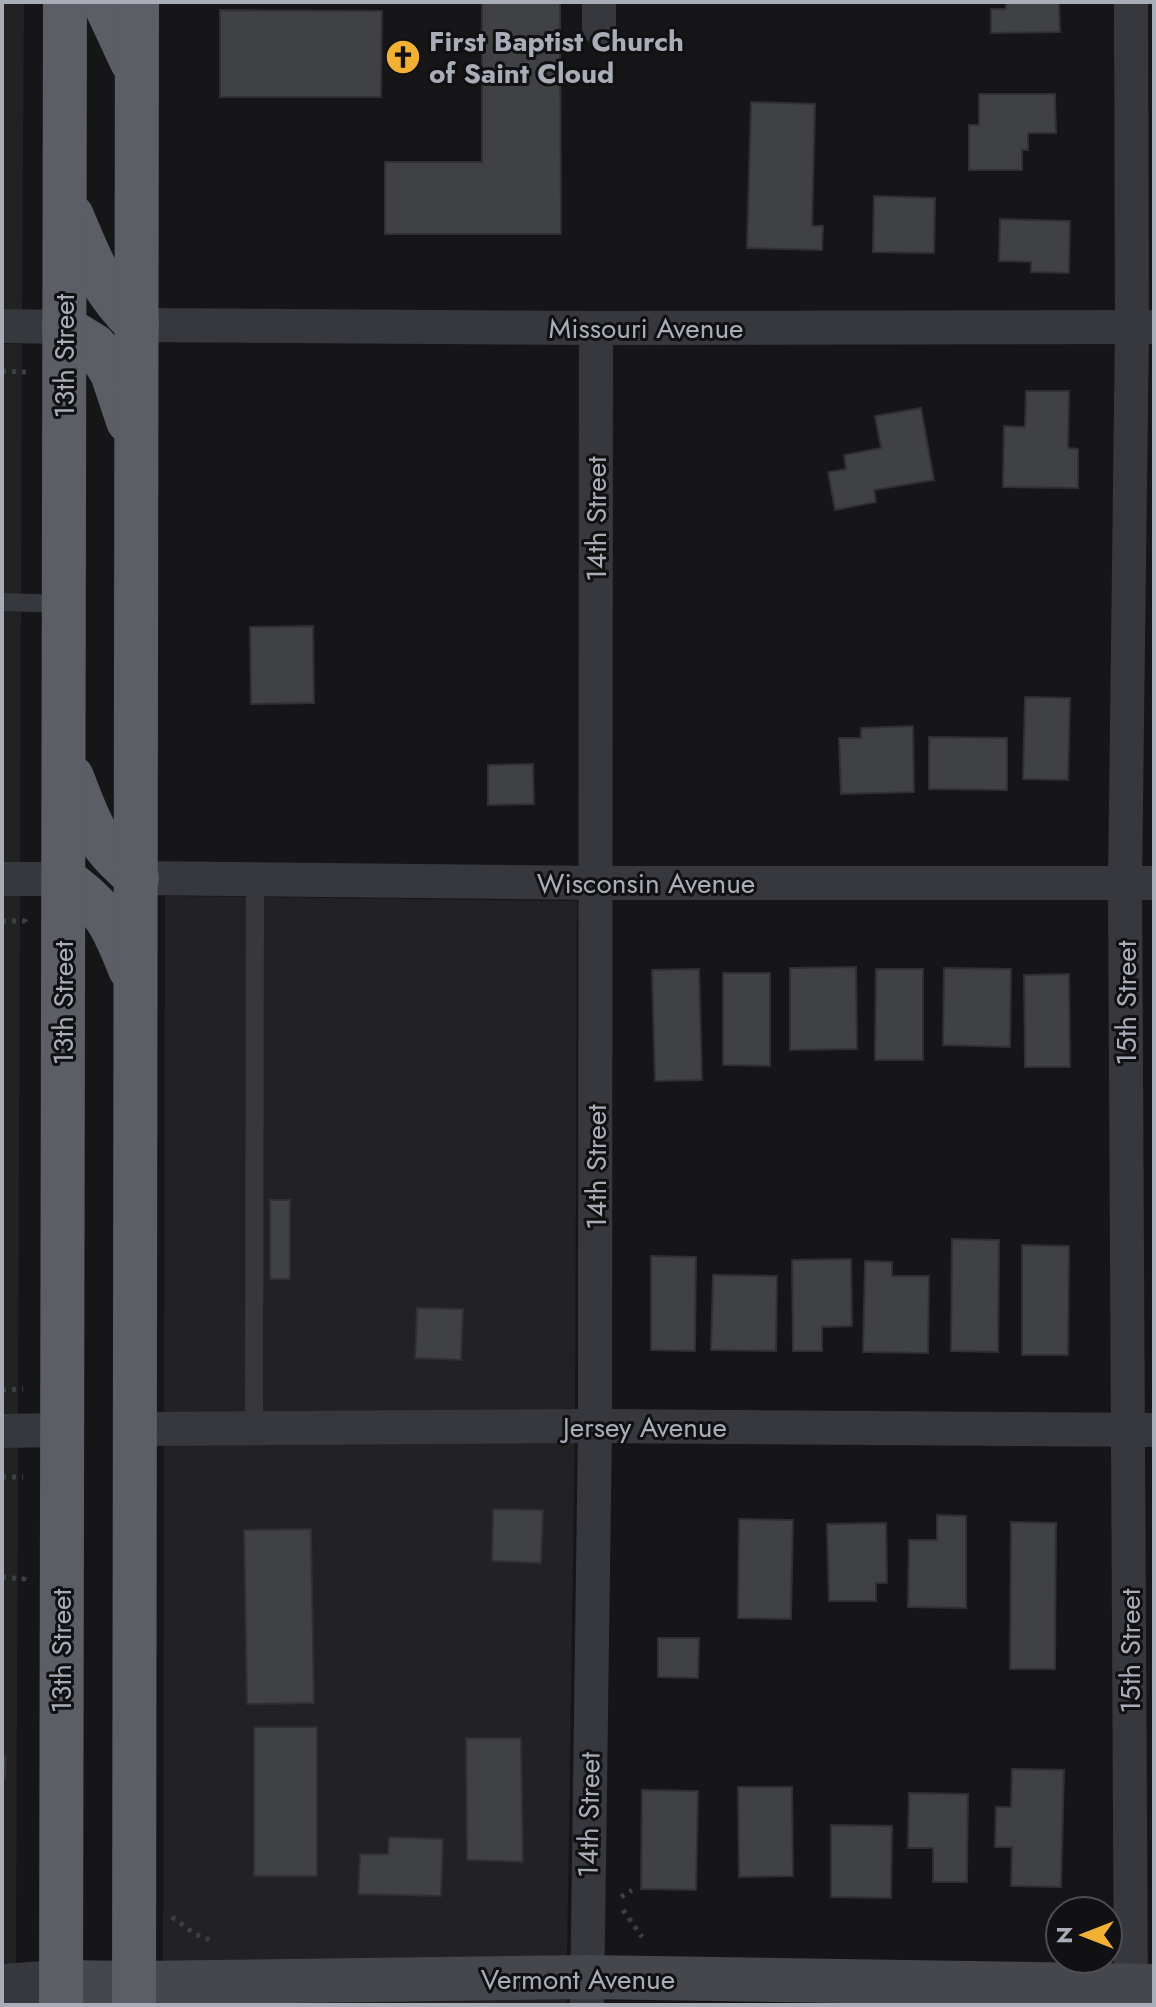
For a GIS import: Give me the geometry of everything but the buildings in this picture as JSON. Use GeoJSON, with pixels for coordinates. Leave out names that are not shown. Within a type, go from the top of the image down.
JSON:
{"type":"FeatureCollection","features":[{"type":"Feature","properties":{"kind":"highway","name":"13th Street"},"geometry":{"type":"LineString","coordinates":[[61,1993],[65,2]]}},
{"type":"Feature","properties":{"kind":"highway"},"geometry":{"type":"LineString","coordinates":[[104,2],[136,72]]}},
{"type":"Feature","properties":{"kind":"highway"},"geometry":{"type":"LineString","coordinates":[[134,1994],[137,2]]}},
{"type":"Feature","properties":{"kind":"highway"},"geometry":{"type":"LineString","coordinates":[[64,199],[99,280],[113,301],[137,325]]}},
{"type":"Feature","properties":{"kind":"highway"},"geometry":{"type":"LineString","coordinates":[[64,327],[95,346],[112,373],[137,450]]}},
{"type":"Feature","properties":{"kind":"highway"},"geometry":{"type":"LineString","coordinates":[[65,759],[91,827],[111,856],[137,878]]}},
{"type":"Feature","properties":{"kind":"highway"},"geometry":{"type":"LineString","coordinates":[[64,879],[93,900],[114,927],[137,986]]}},
{"type":"Feature","properties":{"kind":"main road","name":"Vermont Avenue"},"geometry":{"type":"LineString","coordinates":[[61,1993],[476,1986],[587,1991],[1139,1993]]}},
{"type":"Feature","properties":{"kind":"street","name":"15th Street"},"geometry":{"type":"LineString","coordinates":[[1131,2],[1143,327],[1139,1993]]}},
{"type":"Feature","properties":{"kind":"street","name":"Missouri Avenue"},"geometry":{"type":"LineString","coordinates":[[137,325],[1143,327]]}},
{"type":"Feature","properties":{"kind":"street"},"geometry":{"type":"LineString","coordinates":[[2,326],[64,327]]}},
{"type":"Feature","properties":{"kind":"street","name":"14th Street"},"geometry":{"type":"LineString","coordinates":[[587,1991],[595,1426],[596,328]]}},
{"type":"Feature","properties":{"kind":"street","name":"Wisconsin Avenue"},"geometry":{"type":"LineString","coordinates":[[137,878],[597,883],[1140,883]]}},
{"type":"Feature","properties":{"kind":"street"},"geometry":{"type":"LineString","coordinates":[[2,879],[64,879]]}},
{"type":"Feature","properties":{"kind":"street","name":"Jersey Avenue"},"geometry":{"type":"LineString","coordinates":[[136,1429],[595,1426],[1141,1430]]}},
{"type":"Feature","properties":{"kind":"street"},"geometry":{"type":"LineString","coordinates":[[2,1431],[61,1430]]}},
{"type":"Feature","properties":{"kind":"street","name":"Vermont Avenue"},"geometry":{"type":"LineString","coordinates":[[2,1986],[61,1993]]}},
{"type":"Feature","properties":{"kind":"lane"},"geometry":{"type":"LineString","coordinates":[[2,602],[65,604]]}},
{"type":"Feature","properties":{"kind":"lane"},"geometry":{"type":"LineString","coordinates":[[254,1428],[255,880]]}},
{"type":"Feature","properties":{"kind":"path"},"geometry":{"type":"LineString","coordinates":[[2,1477],[24,1477]]}},
{"type":"Feature","properties":{"kind":"path"},"geometry":{"type":"LineString","coordinates":[[172,1917],[195,1934],[224,1944]]}},
{"type":"Feature","properties":{"kind":"shaded area"},"geometry":{"type":"Polygon","coordinates":[[[2,2],[24,2],[22,310],[2,310],[2,2]]]}},
{"type":"Feature","properties":{"kind":"shaded area"},"geometry":{"type":"Polygon","coordinates":[[[2,344],[22,344],[20,862],[2,862],[2,344]]]}},
{"type":"Feature","properties":{"kind":"shaded area"},"geometry":{"type":"Polygon","coordinates":[[[2,896],[20,896],[18,1414],[2,1414],[2,896]]]}},
{"type":"Feature","properties":{"kind":"shaded area"},"geometry":{"type":"Polygon","coordinates":[[[165,896],[577,901],[575,1426],[567,1960],[163,1966],[165,896]]]}},
{"type":"Feature","properties":{"kind":"shaded area"},"geometry":{"type":"Polygon","coordinates":[[[2,1448],[18,1448],[16,1965],[2,1965],[2,1448]]]}},
{"type":"Feature","properties":{"kind":"shaded area"},"geometry":{"type":"Polygon","coordinates":[[[567,1995],[567,2005],[163,2005],[163,2001],[567,1995]]]}},
{"type":"Feature","properties":{"kind":"place","name":"First Baptist Church of Saint Cloud"},"geometry":{"type":"Point","coordinates":[403,57]}}]}
